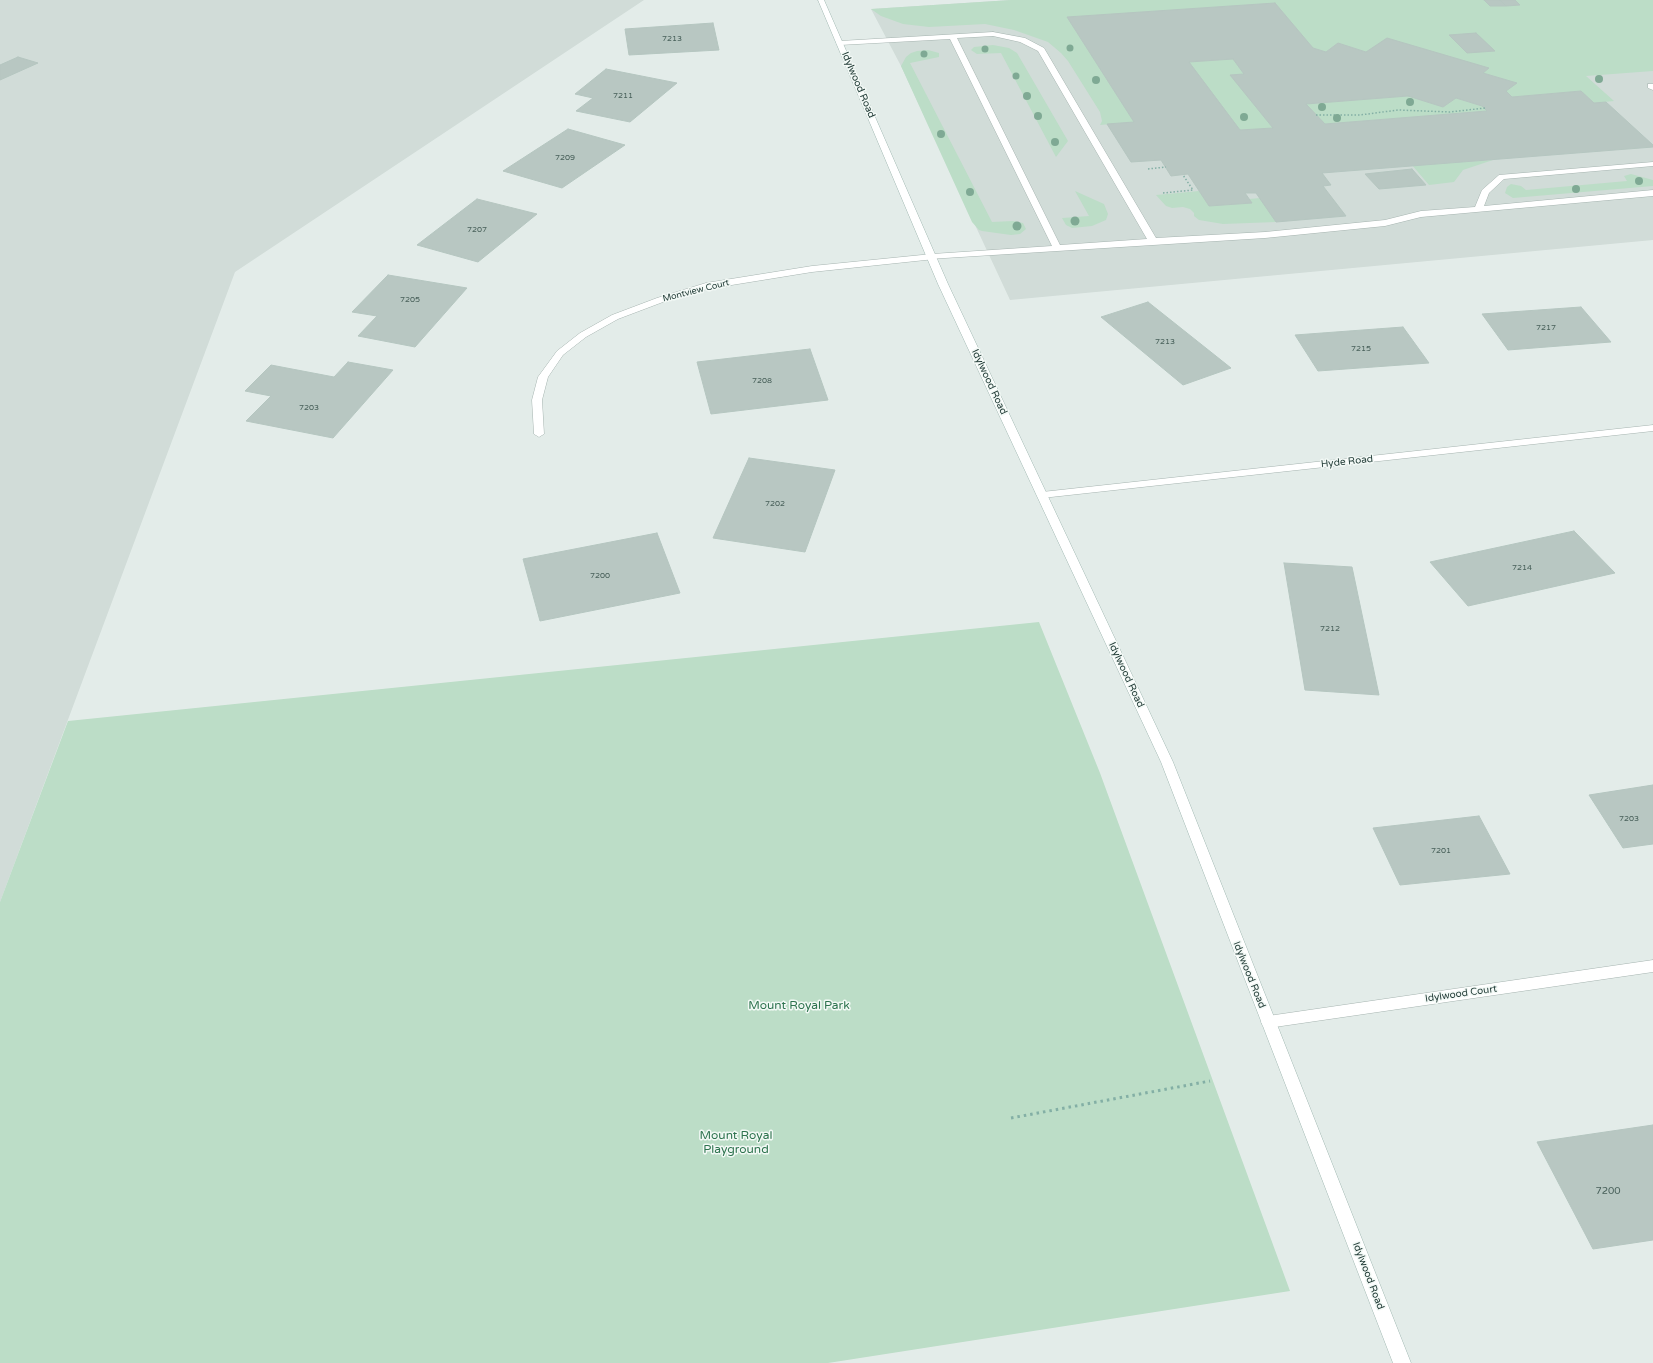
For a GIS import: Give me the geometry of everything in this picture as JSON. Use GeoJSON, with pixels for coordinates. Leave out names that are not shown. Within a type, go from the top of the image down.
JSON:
{"type":"FeatureCollection","features":[{"type":"Feature","properties":{"kind":"main road","name":"Idylwood Road"},"geometry":{"type":"LineString","coordinates":[[821,0],[932,257],[1167,762],[1402,1363]]}},
{"type":"Feature","properties":{"kind":"main road"},"geometry":{"type":"LineString","coordinates":[[840,43],[992,34],[1022,40],[1041,50],[1153,241]]}},
{"type":"Feature","properties":{"kind":"main road"},"geometry":{"type":"LineString","coordinates":[[952,36],[1058,248]]}},
{"type":"Feature","properties":{"kind":"main road"},"geometry":{"type":"LineString","coordinates":[[1478,208],[1485,192],[1502,177],[1653,164]]}},
{"type":"Feature","properties":{"kind":"main road","name":"Montview Court"},"geometry":{"type":"LineString","coordinates":[[539,434],[538,400],[543,377],[560,353],[583,335],[615,317],[660,300],[706,286],[812,269],[932,257],[1153,241],[1264,235],[1385,223],[1421,214],[1653,193]]}},
{"type":"Feature","properties":{"kind":"main road","name":"Hyde Road"},"geometry":{"type":"LineString","coordinates":[[1042,495],[1653,428]]}},
{"type":"Feature","properties":{"kind":"main road","name":"Idylwood Court"},"geometry":{"type":"LineString","coordinates":[[1268,1022],[1653,966]]}},
{"type":"Feature","properties":{"kind":"path"},"geometry":{"type":"LineString","coordinates":[[1316,115],[1360,115],[1398,110],[1450,112],[1485,108]]}},
{"type":"Feature","properties":{"kind":"path"},"geometry":{"type":"LineString","coordinates":[[1160,193],[1193,190],[1183,175]]}},
{"type":"Feature","properties":{"kind":"path"},"geometry":{"type":"LineString","coordinates":[[1011,1118],[1210,1081]]}},
{"type":"Feature","properties":{"kind":"shaded area"},"geometry":{"type":"Polygon","coordinates":[[[0,0],[644,0],[235,272],[0,902],[0,0]]]}},
{"type":"Feature","properties":{"kind":"shaded area"},"geometry":{"type":"Polygon","coordinates":[[[1011,0],[1653,0],[1653,240],[1010,300],[901,66],[871,9],[1011,0]]]}},
{"type":"Feature","properties":{"kind":"green space"},"geometry":{"type":"Polygon","coordinates":[[[1011,0],[1484,0],[1516,2],[1515,0],[1653,0],[1653,71],[1586,76],[1614,101],[1594,103],[1581,91],[1512,97],[1506,91],[1516,83],[1483,73],[1489,68],[1366,52],[1338,43],[1326,52],[1313,48],[1275,3],[1067,17],[1134,122],[1100,125],[1102,121],[1100,112],[1068,61],[1048,42],[1014,30],[985,24],[929,27],[903,24],[881,16],[871,9],[1011,0]]]}},
{"type":"Feature","properties":{"kind":"green space"},"geometry":{"type":"Polygon","coordinates":[[[993,45],[1009,48],[1017,53],[1068,141],[1056,157],[1001,53],[977,54],[971,50],[974,47],[993,45]]]}},
{"type":"Feature","properties":{"kind":"green space"},"geometry":{"type":"Polygon","coordinates":[[[928,50],[939,53],[939,57],[910,63],[992,222],[1013,221],[1023,223],[1026,229],[1020,234],[1011,235],[982,231],[979,230],[972,222],[901,66],[906,57],[911,53],[928,50]]]}},
{"type":"Feature","properties":{"kind":"green space"},"geometry":{"type":"Polygon","coordinates":[[[1233,59],[1244,74],[1231,75],[1273,128],[1240,130],[1189,62],[1233,59]]]}},
{"type":"Feature","properties":{"kind":"green space"},"geometry":{"type":"Polygon","coordinates":[[[1408,96],[1443,107],[1456,98],[1482,106],[1487,111],[1325,124],[1306,104],[1408,96]]]}},
{"type":"Feature","properties":{"kind":"green space"},"geometry":{"type":"Polygon","coordinates":[[[1493,160],[1463,170],[1454,182],[1429,185],[1412,165],[1493,160]]]}},
{"type":"Feature","properties":{"kind":"green space"},"geometry":{"type":"Polygon","coordinates":[[[1631,174],[1653,180],[1653,186],[1513,198],[1505,193],[1507,187],[1511,184],[1521,186],[1526,190],[1627,181],[1624,176],[1631,174]]]}},
{"type":"Feature","properties":{"kind":"green space"},"geometry":{"type":"Polygon","coordinates":[[[1075,191],[1104,204],[1108,214],[1106,220],[1092,226],[1072,228],[1066,225],[1062,218],[1089,216],[1075,191]]]}},
{"type":"Feature","properties":{"kind":"green space"},"geometry":{"type":"Polygon","coordinates":[[[1199,191],[1209,206],[1251,203],[1249,199],[1260,198],[1276,222],[1223,224],[1199,220],[1194,216],[1194,213],[1190,209],[1183,207],[1172,208],[1166,206],[1156,195],[1199,191]]]}},
{"type":"Feature","properties":{"kind":"green space","name":"Mount Royal Park"},"geometry":{"type":"Polygon","coordinates":[[[1039,622],[1100,773],[1290,1291],[828,1363],[0,1363],[0,902],[68,721],[1039,622]]]}},
{"type":"Feature","properties":{"kind":"building"},"geometry":{"type":"Polygon","coordinates":[[[1484,0],[1500,0],[1506,6],[1490,6],[1484,0]]]}},
{"type":"Feature","properties":{"kind":"building"},"geometry":{"type":"Polygon","coordinates":[[[1500,0],[1515,0],[1520,5],[1506,6],[1500,0]]]}},
{"type":"Feature","properties":{"kind":"building"},"geometry":{"type":"Polygon","coordinates":[[[1275,3],[1313,48],[1326,52],[1338,43],[1366,52],[1387,38],[1489,68],[1483,73],[1517,83],[1506,91],[1512,97],[1581,91],[1594,103],[1606,102],[1653,145],[1653,147],[1322,173],[1331,185],[1323,186],[1346,216],[1276,222],[1256,193],[1245,193],[1252,203],[1209,206],[1188,174],[1171,176],[1161,160],[1131,162],[1107,124],[1134,122],[1067,17],[1275,3]],[[1233,59],[1189,62],[1240,130],[1273,128],[1230,75],[1244,74],[1233,59]],[[1408,96],[1306,104],[1325,124],[1487,111],[1482,106],[1456,98],[1443,107],[1408,96]]]}},
{"type":"Feature","properties":{"kind":"building"},"geometry":{"type":"Polygon","coordinates":[[[713,23],[719,50],[629,55],[625,29],[713,23]]]}},
{"type":"Feature","properties":{"kind":"building"},"geometry":{"type":"Polygon","coordinates":[[[1476,33],[1495,51],[1467,53],[1449,35],[1476,33]]]}},
{"type":"Feature","properties":{"kind":"building"},"geometry":{"type":"Polygon","coordinates":[[[18,57],[38,63],[0,80],[0,65],[18,57]]]}},
{"type":"Feature","properties":{"kind":"building"},"geometry":{"type":"Polygon","coordinates":[[[606,69],[677,83],[630,122],[576,111],[593,98],[575,94],[606,69]]]}},
{"type":"Feature","properties":{"kind":"building"},"geometry":{"type":"Polygon","coordinates":[[[568,129],[625,145],[562,188],[503,171],[568,129]]]}},
{"type":"Feature","properties":{"kind":"building"},"geometry":{"type":"Polygon","coordinates":[[[1412,169],[1426,185],[1379,189],[1365,174],[1412,169]]]}},
{"type":"Feature","properties":{"kind":"building"},"geometry":{"type":"Polygon","coordinates":[[[477,199],[537,214],[478,262],[417,245],[477,199]]]}},
{"type":"Feature","properties":{"kind":"building"},"geometry":{"type":"Polygon","coordinates":[[[388,275],[467,288],[415,347],[358,336],[377,316],[352,312],[388,275]]]}},
{"type":"Feature","properties":{"kind":"building"},"geometry":{"type":"Polygon","coordinates":[[[1148,302],[1231,368],[1183,385],[1101,317],[1148,302]]]}},
{"type":"Feature","properties":{"kind":"building"},"geometry":{"type":"Polygon","coordinates":[[[1581,307],[1611,342],[1508,350],[1482,314],[1581,307]]]}},
{"type":"Feature","properties":{"kind":"building"},"geometry":{"type":"Polygon","coordinates":[[[1403,327],[1429,363],[1318,371],[1295,335],[1403,327]]]}},
{"type":"Feature","properties":{"kind":"building"},"geometry":{"type":"Polygon","coordinates":[[[810,349],[828,400],[711,414],[697,362],[810,349]]]}},
{"type":"Feature","properties":{"kind":"building"},"geometry":{"type":"Polygon","coordinates":[[[348,362],[393,370],[333,438],[246,421],[271,396],[245,391],[271,365],[334,377],[348,362]]]}},
{"type":"Feature","properties":{"kind":"building"},"geometry":{"type":"Polygon","coordinates":[[[749,458],[835,470],[805,552],[713,538],[749,458]]]}},
{"type":"Feature","properties":{"kind":"building"},"geometry":{"type":"Polygon","coordinates":[[[1574,531],[1615,573],[1468,606],[1430,562],[1574,531]]]}},
{"type":"Feature","properties":{"kind":"building"},"geometry":{"type":"Polygon","coordinates":[[[657,533],[680,593],[540,621],[523,559],[657,533]]]}},
{"type":"Feature","properties":{"kind":"building"},"geometry":{"type":"Polygon","coordinates":[[[1284,563],[1352,567],[1379,695],[1305,690],[1284,563]]]}},
{"type":"Feature","properties":{"kind":"building"},"geometry":{"type":"Polygon","coordinates":[[[1653,785],[1653,844],[1623,848],[1589,795],[1653,785]]]}},
{"type":"Feature","properties":{"kind":"building"},"geometry":{"type":"Polygon","coordinates":[[[1479,816],[1510,874],[1400,885],[1373,828],[1479,816]]]}},
{"type":"Feature","properties":{"kind":"building"},"geometry":{"type":"Polygon","coordinates":[[[1653,1125],[1653,1240],[1593,1249],[1537,1142],[1653,1125]]]}},
{"type":"Feature","properties":{"kind":"park label","name":"Mount Royal Playground"},"geometry":{"type":"Point","coordinates":[736,1143]}}]}
